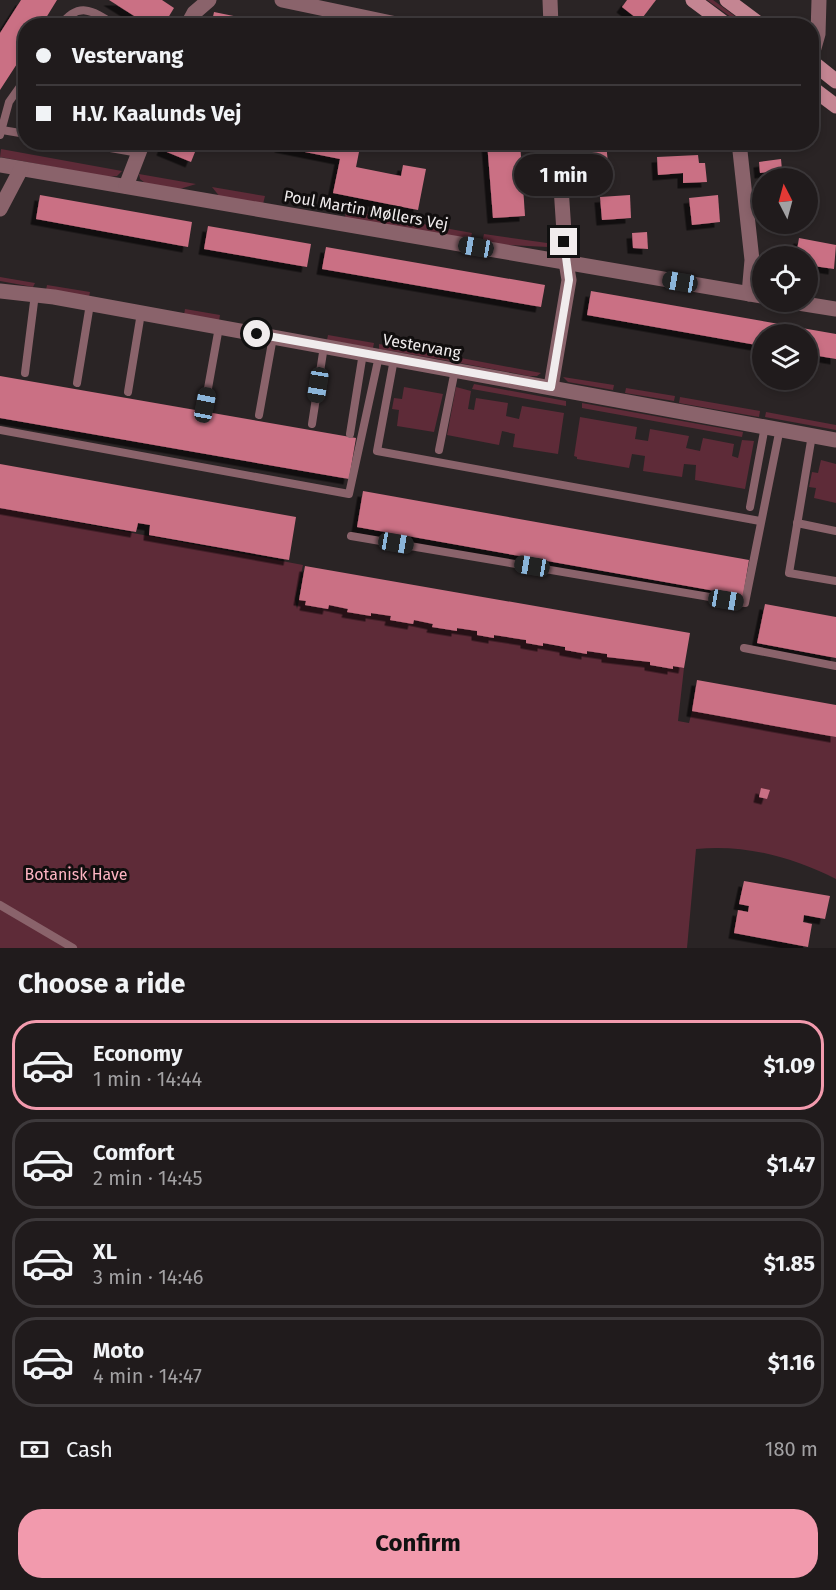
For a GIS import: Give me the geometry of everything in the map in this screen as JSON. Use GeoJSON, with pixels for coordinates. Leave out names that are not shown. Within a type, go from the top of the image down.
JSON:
{"type":"FeatureCollection","features":[{"type":"Feature","properties":{"kind":"street"},"geometry":{"type":"LineString","coordinates":[[282,0],[368,18]]}},
{"type":"Feature","properties":{"kind":"street"},"geometry":{"type":"LineString","coordinates":[[550,0],[551,18]]}},
{"type":"Feature","properties":{"kind":"street"},"geometry":{"type":"LineString","coordinates":[[693,0],[717,18]]}},
{"type":"Feature","properties":{"kind":"street"},"geometry":{"type":"LineString","coordinates":[[727,0],[751,18]]}},
{"type":"Feature","properties":{"kind":"street"},"geometry":{"type":"LineString","coordinates":[[818,18],[819,0]]}},
{"type":"Feature","properties":{"kind":"street"},"geometry":{"type":"LineString","coordinates":[[191,18],[202,2]]}},
{"type":"Feature","properties":{"kind":"street"},"geometry":{"type":"LineString","coordinates":[[819,68],[836,81]]}},
{"type":"Feature","properties":{"kind":"street"},"geometry":{"type":"LineString","coordinates":[[819,93],[836,106]]}},
{"type":"Feature","properties":{"kind":"street"},"geometry":{"type":"LineString","coordinates":[[126,186],[140,150]]}},
{"type":"Feature","properties":{"kind":"street"},"geometry":{"type":"LineString","coordinates":[[551,387],[569,280],[559,150]]}},
{"type":"Feature","properties":{"kind":"street"},"geometry":{"type":"LineString","coordinates":[[740,150],[752,260]]}},
{"type":"Feature","properties":{"kind":"street","name":"Poul Martin Møllers Vej"},"geometry":{"type":"LineString","coordinates":[[0,165],[752,294]]}},
{"type":"Feature","properties":{"kind":"street"},"geometry":{"type":"LineString","coordinates":[[0,209],[21,169]]}},
{"type":"Feature","properties":{"kind":"street","name":"Vestervang"},"geometry":{"type":"LineString","coordinates":[[0,291],[35,294],[836,440]]}},
{"type":"Feature","properties":{"kind":"street"},"geometry":{"type":"LineString","coordinates":[[818,306],[836,309]]}},
{"type":"Feature","properties":{"kind":"lane"},"geometry":{"type":"LineString","coordinates":[[65,18],[68,13],[78,8],[92,10],[104,18]]}},
{"type":"Feature","properties":{"kind":"lane"},"geometry":{"type":"LineString","coordinates":[[18,89],[9,102],[1,133],[18,134]]}},
{"type":"Feature","properties":{"kind":"lane"},"geometry":{"type":"LineString","coordinates":[[25,373],[35,294]]}},
{"type":"Feature","properties":{"kind":"lane"},"geometry":{"type":"LineString","coordinates":[[77,383],[90,304]]}},
{"type":"Feature","properties":{"kind":"lane"},"geometry":{"type":"LineString","coordinates":[[128,393],[141,313]]}},
{"type":"Feature","properties":{"kind":"lane"},"geometry":{"type":"LineString","coordinates":[[205,405],[219,327]]}},
{"type":"Feature","properties":{"kind":"lane"},"geometry":{"type":"LineString","coordinates":[[259,415],[273,337]]}},
{"type":"Feature","properties":{"kind":"lane"},"geometry":{"type":"LineString","coordinates":[[312,424],[324,346]]}},
{"type":"Feature","properties":{"kind":"lane"},"geometry":{"type":"LineString","coordinates":[[350,434],[363,353]]}},
{"type":"Feature","properties":{"kind":"lane"},"geometry":{"type":"LineString","coordinates":[[0,430],[349,494],[386,357]]}},
{"type":"Feature","properties":{"kind":"lane"},"geometry":{"type":"LineString","coordinates":[[386,357],[377,450],[760,521]]}},
{"type":"Feature","properties":{"kind":"lane"},"geometry":{"type":"LineString","coordinates":[[439,450],[455,370]]}},
{"type":"Feature","properties":{"kind":"lane"},"geometry":{"type":"LineString","coordinates":[[750,507],[765,426]]}},
{"type":"Feature","properties":{"kind":"lane"},"geometry":{"type":"LineString","coordinates":[[351,536],[745,603],[780,428]]}},
{"type":"Feature","properties":{"kind":"lane"},"geometry":{"type":"LineString","coordinates":[[812,435],[789,573],[836,581]]}},
{"type":"Feature","properties":{"kind":"lane"},"geometry":{"type":"LineString","coordinates":[[797,524],[836,531]]}},
{"type":"Feature","properties":{"kind":"lane"},"geometry":{"type":"LineString","coordinates":[[744,648],[836,666]]}},
{"type":"Feature","properties":{"kind":"lane"},"geometry":{"type":"LineString","coordinates":[[0,905],[73,948]]}},
{"type":"Feature","properties":{"kind":"green space"},"geometry":{"type":"Polygon","coordinates":[[[707,0],[713,0],[737,18],[732,18],[707,0]]]}},
{"type":"Feature","properties":{"kind":"green space"},"geometry":{"type":"Polygon","coordinates":[[[1,149],[122,171],[117,176],[108,177],[0,157],[1,149]]]}},
{"type":"Feature","properties":{"kind":"green space"},"geometry":{"type":"Polygon","coordinates":[[[139,174],[196,184],[180,189],[145,183],[140,179],[139,174]]]}},
{"type":"Feature","properties":{"kind":"green space"},"geometry":{"type":"Polygon","coordinates":[[[212,187],[265,196],[263,204],[220,197],[212,187]]]}},
{"type":"Feature","properties":{"kind":"green space"},"geometry":{"type":"Polygon","coordinates":[[[346,210],[472,233],[470,241],[345,219],[346,210]]]}},
{"type":"Feature","properties":{"kind":"green space"},"geometry":{"type":"Polygon","coordinates":[[[484,234],[554,244],[548,247],[482,243],[484,234]]]}},
{"type":"Feature","properties":{"kind":"green space"},"geometry":{"type":"Polygon","coordinates":[[[0,277],[35,283],[33,287],[0,281],[0,277]]]}},
{"type":"Feature","properties":{"kind":"green space"},"geometry":{"type":"Polygon","coordinates":[[[47,285],[90,292],[89,297],[46,290],[47,285]]]}},
{"type":"Feature","properties":{"kind":"green space"},"geometry":{"type":"Polygon","coordinates":[[[185,309],[220,315],[219,321],[184,315],[185,309]]]}},
{"type":"Feature","properties":{"kind":"green space"},"geometry":{"type":"Polygon","coordinates":[[[328,335],[374,343],[373,348],[327,340],[328,335]]]}},
{"type":"Feature","properties":{"kind":"green space"},"geometry":{"type":"Polygon","coordinates":[[[379,344],[456,358],[455,362],[379,349],[379,344]]]}},
{"type":"Feature","properties":{"kind":"green space"},"geometry":{"type":"Polygon","coordinates":[[[461,358],[541,373],[537,376],[529,376],[460,363],[461,358]]]}},
{"type":"Feature","properties":{"kind":"green space"},"geometry":{"type":"Polygon","coordinates":[[[563,377],[614,385],[613,390],[568,382],[563,377]]]}},
{"type":"Feature","properties":{"kind":"green space"},"geometry":{"type":"Polygon","coordinates":[[[474,384],[566,401],[566,406],[472,389],[474,384]]]}},
{"type":"Feature","properties":{"kind":"green space"},"geometry":{"type":"Polygon","coordinates":[[[404,387],[443,394],[434,432],[397,426],[399,410],[392,409],[394,398],[402,399],[404,387]]]}},
{"type":"Feature","properties":{"kind":"green space"},"geometry":{"type":"Polygon","coordinates":[[[456,387],[471,391],[468,409],[474,410],[476,398],[508,403],[506,416],[519,419],[522,406],[564,413],[558,454],[513,447],[515,434],[502,431],[499,445],[447,435],[456,387]]]}},
{"type":"Feature","properties":{"kind":"green space"},"geometry":{"type":"Polygon","coordinates":[[[626,388],[675,396],[674,401],[625,393],[626,388]]]}},
{"type":"Feature","properties":{"kind":"green space"},"geometry":{"type":"Polygon","coordinates":[[[680,397],[760,411],[759,417],[679,403],[680,397]]]}},
{"type":"Feature","properties":{"kind":"green space"},"geometry":{"type":"Polygon","coordinates":[[[582,403],[743,432],[742,437],[582,408],[582,403]]]}},
{"type":"Feature","properties":{"kind":"green space"},"geometry":{"type":"Polygon","coordinates":[[[766,412],[836,425],[836,430],[765,417],[766,412]]]}},
{"type":"Feature","properties":{"kind":"green space"},"geometry":{"type":"Polygon","coordinates":[[[580,417],[637,427],[635,439],[648,441],[650,429],[689,436],[686,448],[700,451],[703,438],[734,444],[732,456],[738,458],[742,440],[754,441],[745,489],[695,480],[696,465],[684,464],[682,477],[643,471],[645,456],[632,454],[629,468],[577,459],[574,456],[580,417]]]}},
{"type":"Feature","properties":{"kind":"green space"},"geometry":{"type":"Polygon","coordinates":[[[821,460],[836,464],[836,503],[814,498],[816,488],[809,487],[812,472],[818,473],[821,460]]]}},
{"type":"Feature","properties":{"kind":"green space","name":"Botanisk Have"},"geometry":{"type":"Polygon","coordinates":[[[0,508],[303,565],[295,599],[297,609],[299,600],[306,601],[305,605],[328,609],[329,605],[348,609],[347,612],[370,616],[371,613],[391,616],[390,619],[413,624],[414,620],[433,624],[433,627],[456,631],[457,628],[477,631],[477,635],[494,637],[494,635],[526,640],[526,643],[542,646],[543,643],[587,653],[587,651],[607,654],[607,657],[650,662],[650,665],[672,669],[673,666],[684,668],[678,721],[689,723],[692,711],[836,737],[836,879],[802,864],[750,850],[696,849],[687,948],[0,948],[0,508]]]}},
{"type":"Feature","properties":{"kind":"building"},"geometry":{"type":"Polygon","coordinates":[[[21,0],[57,0],[46,18],[18,18],[18,62],[0,90],[0,33],[21,0]]]}},
{"type":"Feature","properties":{"kind":"building"},"geometry":{"type":"Polygon","coordinates":[[[109,0],[162,0],[174,8],[168,18],[137,18],[109,0]]]}},
{"type":"Feature","properties":{"kind":"building"},"geometry":{"type":"Polygon","coordinates":[[[627,0],[656,0],[642,18],[636,18],[622,7],[627,0]]]}},
{"type":"Feature","properties":{"kind":"building"},"geometry":{"type":"Polygon","coordinates":[[[214,12],[244,18],[213,18],[214,12]]]}},
{"type":"Feature","properties":{"kind":"building"},"geometry":{"type":"Polygon","coordinates":[[[162,150],[196,150],[191,162],[162,150]]]}},
{"type":"Feature","properties":{"kind":"building"},"geometry":{"type":"Polygon","coordinates":[[[295,150],[359,150],[356,167],[401,176],[403,165],[426,169],[418,210],[333,193],[340,159],[295,150]]]}},
{"type":"Feature","properties":{"kind":"building"},"geometry":{"type":"Polygon","coordinates":[[[488,150],[521,150],[525,216],[493,218],[488,150]]]}},
{"type":"Feature","properties":{"kind":"building"},"geometry":{"type":"Polygon","coordinates":[[[581,150],[607,150],[608,164],[582,166],[581,150]]]}},
{"type":"Feature","properties":{"kind":"building"},"geometry":{"type":"Polygon","coordinates":[[[698,155],[699,163],[705,163],[707,182],[683,183],[683,173],[658,175],[657,157],[698,155]]]}},
{"type":"Feature","properties":{"kind":"building"},"geometry":{"type":"Polygon","coordinates":[[[781,159],[782,168],[760,168],[759,162],[781,159]]]}},
{"type":"Feature","properties":{"kind":"building"},"geometry":{"type":"Polygon","coordinates":[[[605,180],[605,189],[586,190],[585,181],[605,180]]]}},
{"type":"Feature","properties":{"kind":"building"},"geometry":{"type":"Polygon","coordinates":[[[40,195],[192,222],[188,247],[36,219],[40,195]]]}},
{"type":"Feature","properties":{"kind":"building"},"geometry":{"type":"Polygon","coordinates":[[[630,195],[631,218],[602,220],[600,197],[630,195]]]}},
{"type":"Feature","properties":{"kind":"building"},"geometry":{"type":"Polygon","coordinates":[[[718,195],[720,222],[692,225],[689,198],[718,195]]]}},
{"type":"Feature","properties":{"kind":"building"},"geometry":{"type":"Polygon","coordinates":[[[208,226],[311,244],[307,267],[204,249],[208,226]]]}},
{"type":"Feature","properties":{"kind":"building"},"geometry":{"type":"Polygon","coordinates":[[[647,232],[648,249],[633,248],[632,233],[647,232]]]}},
{"type":"Feature","properties":{"kind":"building"},"geometry":{"type":"Polygon","coordinates":[[[799,238],[836,245],[834,269],[818,267],[818,246],[798,246],[799,238]]]}},
{"type":"Feature","properties":{"kind":"building"},"geometry":{"type":"Polygon","coordinates":[[[326,247],[545,285],[541,307],[322,269],[326,247]]]}},
{"type":"Feature","properties":{"kind":"building"},"geometry":{"type":"Polygon","coordinates":[[[591,291],[779,324],[752,324],[752,344],[587,315],[591,291]]]}},
{"type":"Feature","properties":{"kind":"building"},"geometry":{"type":"Polygon","coordinates":[[[818,331],[836,334],[836,359],[818,356],[818,331]]]}},
{"type":"Feature","properties":{"kind":"building"},"geometry":{"type":"Polygon","coordinates":[[[0,376],[356,438],[349,479],[0,418],[0,376]]]}},
{"type":"Feature","properties":{"kind":"building"},"geometry":{"type":"Polygon","coordinates":[[[0,464],[296,517],[289,560],[149,535],[150,525],[138,523],[136,532],[0,508],[0,464]]]}},
{"type":"Feature","properties":{"kind":"building"},"geometry":{"type":"Polygon","coordinates":[[[363,491],[749,560],[743,596],[357,527],[363,491]]]}},
{"type":"Feature","properties":{"kind":"building"},"geometry":{"type":"Polygon","coordinates":[[[305,566],[690,633],[684,668],[673,666],[673,669],[650,665],[650,662],[607,657],[607,654],[587,651],[587,654],[543,643],[543,646],[526,643],[526,640],[477,635],[477,631],[432,627],[433,624],[414,620],[413,624],[390,620],[391,616],[371,613],[371,616],[347,612],[348,609],[329,605],[328,609],[305,605],[306,601],[299,600],[305,566]]]}},
{"type":"Feature","properties":{"kind":"building"},"geometry":{"type":"Polygon","coordinates":[[[765,604],[836,617],[836,658],[757,643],[765,604]]]}},
{"type":"Feature","properties":{"kind":"building"},"geometry":{"type":"Polygon","coordinates":[[[697,680],[836,705],[836,737],[692,711],[697,680]]]}},
{"type":"Feature","properties":{"kind":"building"},"geometry":{"type":"Polygon","coordinates":[[[761,788],[770,790],[767,799],[759,797],[761,788]]]}},
{"type":"Feature","properties":{"kind":"building"},"geometry":{"type":"Polygon","coordinates":[[[744,881],[830,896],[825,919],[804,915],[803,922],[812,924],[808,947],[734,933],[738,910],[748,912],[749,906],[739,904],[744,881]]]}},
{"type":"Feature","properties":{"kind":"route"},"geometry":{"type":"LineString","coordinates":[[257,334],[551,387],[569,280],[564,242]]}}]}
